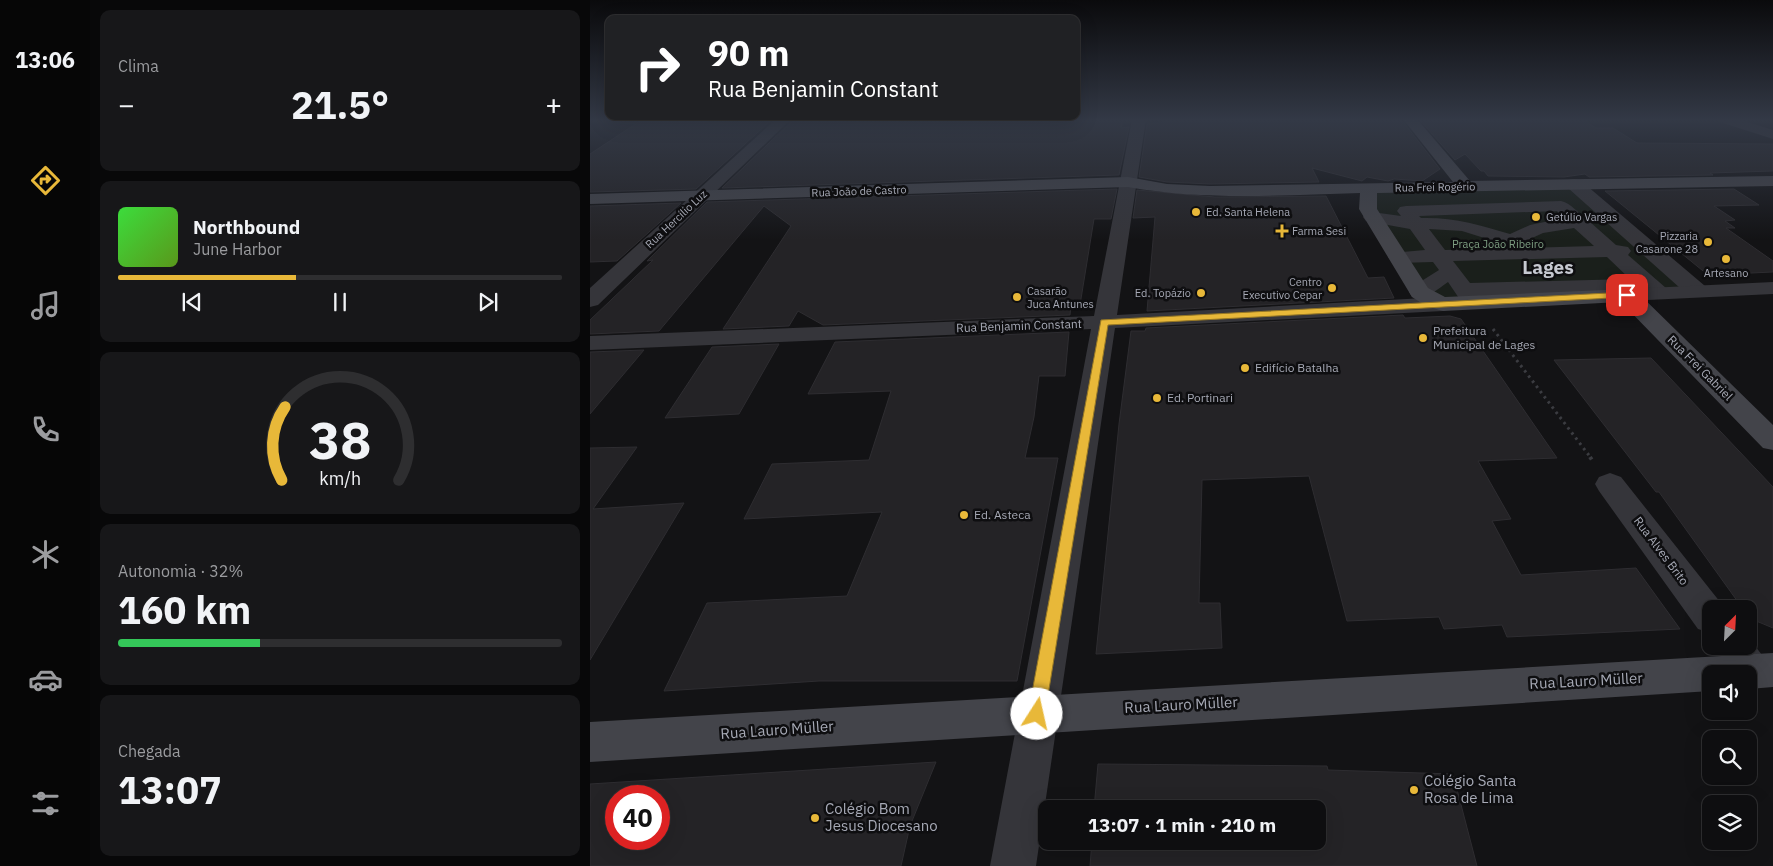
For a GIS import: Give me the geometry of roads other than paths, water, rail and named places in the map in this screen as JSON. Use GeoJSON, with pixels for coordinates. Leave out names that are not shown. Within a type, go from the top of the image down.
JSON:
{"type":"FeatureCollection","features":[{"type":"Feature","properties":{"kind":"main road"},"geometry":{"type":"LineString","coordinates":[[1443,159],[1465,186]]}},
{"type":"Feature","properties":{"kind":"main road","name":"Rua Frei Rogério"},"geometry":{"type":"LineString","coordinates":[[1128,182],[1186,191],[1773,180]]}},
{"type":"Feature","properties":{"kind":"main road","name":"Rua João de Castro"},"geometry":{"type":"LineString","coordinates":[[590,200],[1128,182]]}},
{"type":"Feature","properties":{"kind":"main road"},"geometry":{"type":"LineString","coordinates":[[1369,188],[1367,202],[1368,210],[1372,217],[1420,292],[1434,301],[1443,304]]}},
{"type":"Feature","properties":{"kind":"main road","name":"Rua Benjamin Constant"},"geometry":{"type":"LineString","coordinates":[[1443,304],[1469,296],[1645,291]]}},
{"type":"Feature","properties":{"kind":"main road","name":"Rua Frei Gabriel"},"geometry":{"type":"LineString","coordinates":[[1645,291],[1773,441]]}},
{"type":"Feature","properties":{"kind":"main road","name":"Rua Lauro Müller"},"geometry":{"type":"LineString","coordinates":[[590,742],[1037,714],[1753,662]]}},
{"type":"Feature","properties":{"kind":"street","name":"Rua Hercílio Luz"},"geometry":{"type":"LineString","coordinates":[[590,300],[740,159]]}},
{"type":"Feature","properties":{"kind":"street"},"geometry":{"type":"LineString","coordinates":[[1013,866],[1037,714],[1132,159]]}},
{"type":"Feature","properties":{"kind":"street"},"geometry":{"type":"LineString","coordinates":[[1574,184],[1691,286]]}},
{"type":"Feature","properties":{"kind":"street"},"geometry":{"type":"LineString","coordinates":[[1372,217],[1481,205],[1558,204],[1630,267],[1645,291],[1691,286],[1773,288]]}},
{"type":"Feature","properties":{"kind":"street"},"geometry":{"type":"LineString","coordinates":[[1481,205],[1558,293]]}},
{"type":"Feature","properties":{"kind":"street"},"geometry":{"type":"LineString","coordinates":[[1408,213],[1440,223],[1464,226],[1518,247]]}},
{"type":"Feature","properties":{"kind":"street"},"geometry":{"type":"LineString","coordinates":[[1408,213],[1469,296]]}},
{"type":"Feature","properties":{"kind":"street"},"geometry":{"type":"LineString","coordinates":[[1518,247],[1522,234],[1532,229],[1609,214]]}},
{"type":"Feature","properties":{"kind":"street"},"geometry":{"type":"LineString","coordinates":[[1398,257],[1445,264],[1518,247],[1612,252],[1650,250]]}},
{"type":"Feature","properties":{"kind":"street"},"geometry":{"type":"LineString","coordinates":[[1420,292],[1445,264]]}},
{"type":"Feature","properties":{"kind":"street"},"geometry":{"type":"LineString","coordinates":[[1630,267],[1691,286]]}},
{"type":"Feature","properties":{"kind":"street","name":"Rua Benjamin Constant"},"geometry":{"type":"LineString","coordinates":[[590,343],[1104,322],[1443,304]]}},
{"type":"Feature","properties":{"kind":"street","name":"Rua Alves Brito"},"geometry":{"type":"LineString","coordinates":[[1610,484],[1702,606]]}},
{"type":"Feature","properties":{"kind":"place","name":"Ed. Santa Helena"},"geometry":{"type":"Point","coordinates":[1196,212]}},
{"type":"Feature","properties":{"kind":"place","name":"Getúlio Vargas"},"geometry":{"type":"Point","coordinates":[1536,217]}},
{"type":"Feature","properties":{"kind":"place","name":"Farma Sesi"},"geometry":{"type":"Point","coordinates":[1282,231]}},
{"type":"Feature","properties":{"kind":"place","name":"Pizzaria Casarone 28"},"geometry":{"type":"Point","coordinates":[1708,242]}},
{"type":"Feature","properties":{"kind":"place","name":"Artesano"},"geometry":{"type":"Point","coordinates":[1726,259]}},
{"type":"Feature","properties":{"kind":"place","name":"Centro Executivo Cepar"},"geometry":{"type":"Point","coordinates":[1332,288]}},
{"type":"Feature","properties":{"kind":"place","name":"Ed. Topázio"},"geometry":{"type":"Point","coordinates":[1201,293]}},
{"type":"Feature","properties":{"kind":"place","name":"Casarão Juca Antunes"},"geometry":{"type":"Point","coordinates":[1017,297]}},
{"type":"Feature","properties":{"kind":"place","name":"Prefeitura Municipal de Lages"},"geometry":{"type":"Point","coordinates":[1423,338]}},
{"type":"Feature","properties":{"kind":"place","name":"Edifício Batalha"},"geometry":{"type":"Point","coordinates":[1245,368]}},
{"type":"Feature","properties":{"kind":"place","name":"Ed. Portinari"},"geometry":{"type":"Point","coordinates":[1157,398]}},
{"type":"Feature","properties":{"kind":"place","name":"Ed. Asteca"},"geometry":{"type":"Point","coordinates":[964,515]}},
{"type":"Feature","properties":{"kind":"place","name":"Colégio Santa Rosa de Lima"},"geometry":{"type":"Point","coordinates":[1414,790]}},
{"type":"Feature","properties":{"kind":"place","name":"Colégio Bom Jesus Diocesano"},"geometry":{"type":"Point","coordinates":[815,818]}},
{"type":"Feature","properties":{"kind":"district","name":"Lages"},"geometry":{"type":"Point","coordinates":[1548,267]}},
{"type":"Feature","properties":{"kind":"park label","name":"Praça João Ribeiro"},"geometry":{"type":"Point","coordinates":[1498,244]}}]}
